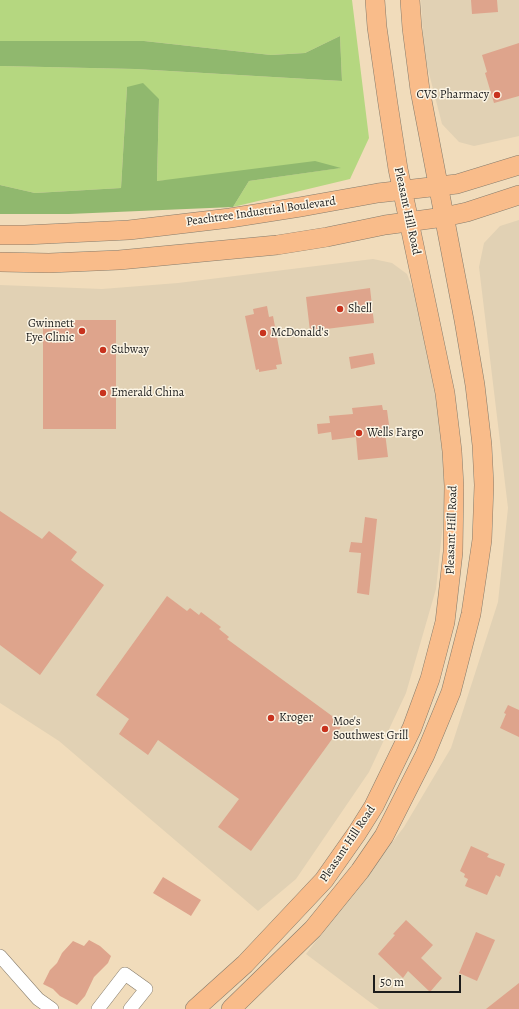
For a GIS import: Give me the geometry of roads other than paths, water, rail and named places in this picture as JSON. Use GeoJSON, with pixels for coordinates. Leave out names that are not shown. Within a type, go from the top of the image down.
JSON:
{"type":"FeatureCollection","features":[{"type":"Feature","properties":{"kind":"highway","name":"Pleasant Hill Road"},"geometry":{"type":"LineString","coordinates":[[195,1009],[245,964],[328,874],[374,806],[407,740],[430,679],[445,622],[453,552],[454,486],[452,451],[445,393],[432,325],[402,190],[377,26],[376,0]]}},
{"type":"Feature","properties":{"kind":"highway","name":"Pleasant Hill Road"},"geometry":{"type":"LineString","coordinates":[[231,1009],[313,929],[360,871],[384,836],[425,755],[451,692],[471,614],[480,564],[484,485],[482,445],[475,385],[420,90],[410,0]]}},
{"type":"Feature","properties":{"kind":"highway","name":"Peachtree Industrial Boulevard"},"geometry":{"type":"LineString","coordinates":[[0,235],[129,230],[246,215],[378,193],[456,184],[519,165]]}},
{"type":"Feature","properties":{"kind":"highway"},"geometry":{"type":"LineString","coordinates":[[0,262],[48,263],[119,260],[243,249],[305,241],[385,225],[444,217],[467,212],[519,195]]}},
{"type":"Feature","properties":{"kind":"street"},"geometry":{"type":"LineString","coordinates":[[0,956],[38,999],[52,1009]]}},
{"type":"Feature","properties":{"kind":"street"},"geometry":{"type":"LineString","coordinates":[[98,1009],[125,974],[146,989],[130,1009]]}},
{"type":"Feature","properties":{"kind":"place","name":"CVS Pharmacy"},"geometry":{"type":"Point","coordinates":[497,95]}},
{"type":"Feature","properties":{"kind":"place","name":"Shell"},"geometry":{"type":"Point","coordinates":[340,309]}},
{"type":"Feature","properties":{"kind":"place","name":"Gwinnett Eye Clinic"},"geometry":{"type":"Point","coordinates":[82,331]}},
{"type":"Feature","properties":{"kind":"place","name":"McDonald's"},"geometry":{"type":"Point","coordinates":[263,333]}},
{"type":"Feature","properties":{"kind":"place","name":"Subway"},"geometry":{"type":"Point","coordinates":[103,350]}},
{"type":"Feature","properties":{"kind":"place","name":"Emerald China"},"geometry":{"type":"Point","coordinates":[103,393]}},
{"type":"Feature","properties":{"kind":"place","name":"Wells Fargo"},"geometry":{"type":"Point","coordinates":[359,433]}},
{"type":"Feature","properties":{"kind":"place","name":"Kroger"},"geometry":{"type":"Point","coordinates":[271,718]}},
{"type":"Feature","properties":{"kind":"place","name":"Moe's Southwest Grill"},"geometry":{"type":"Point","coordinates":[325,729]}}]}
